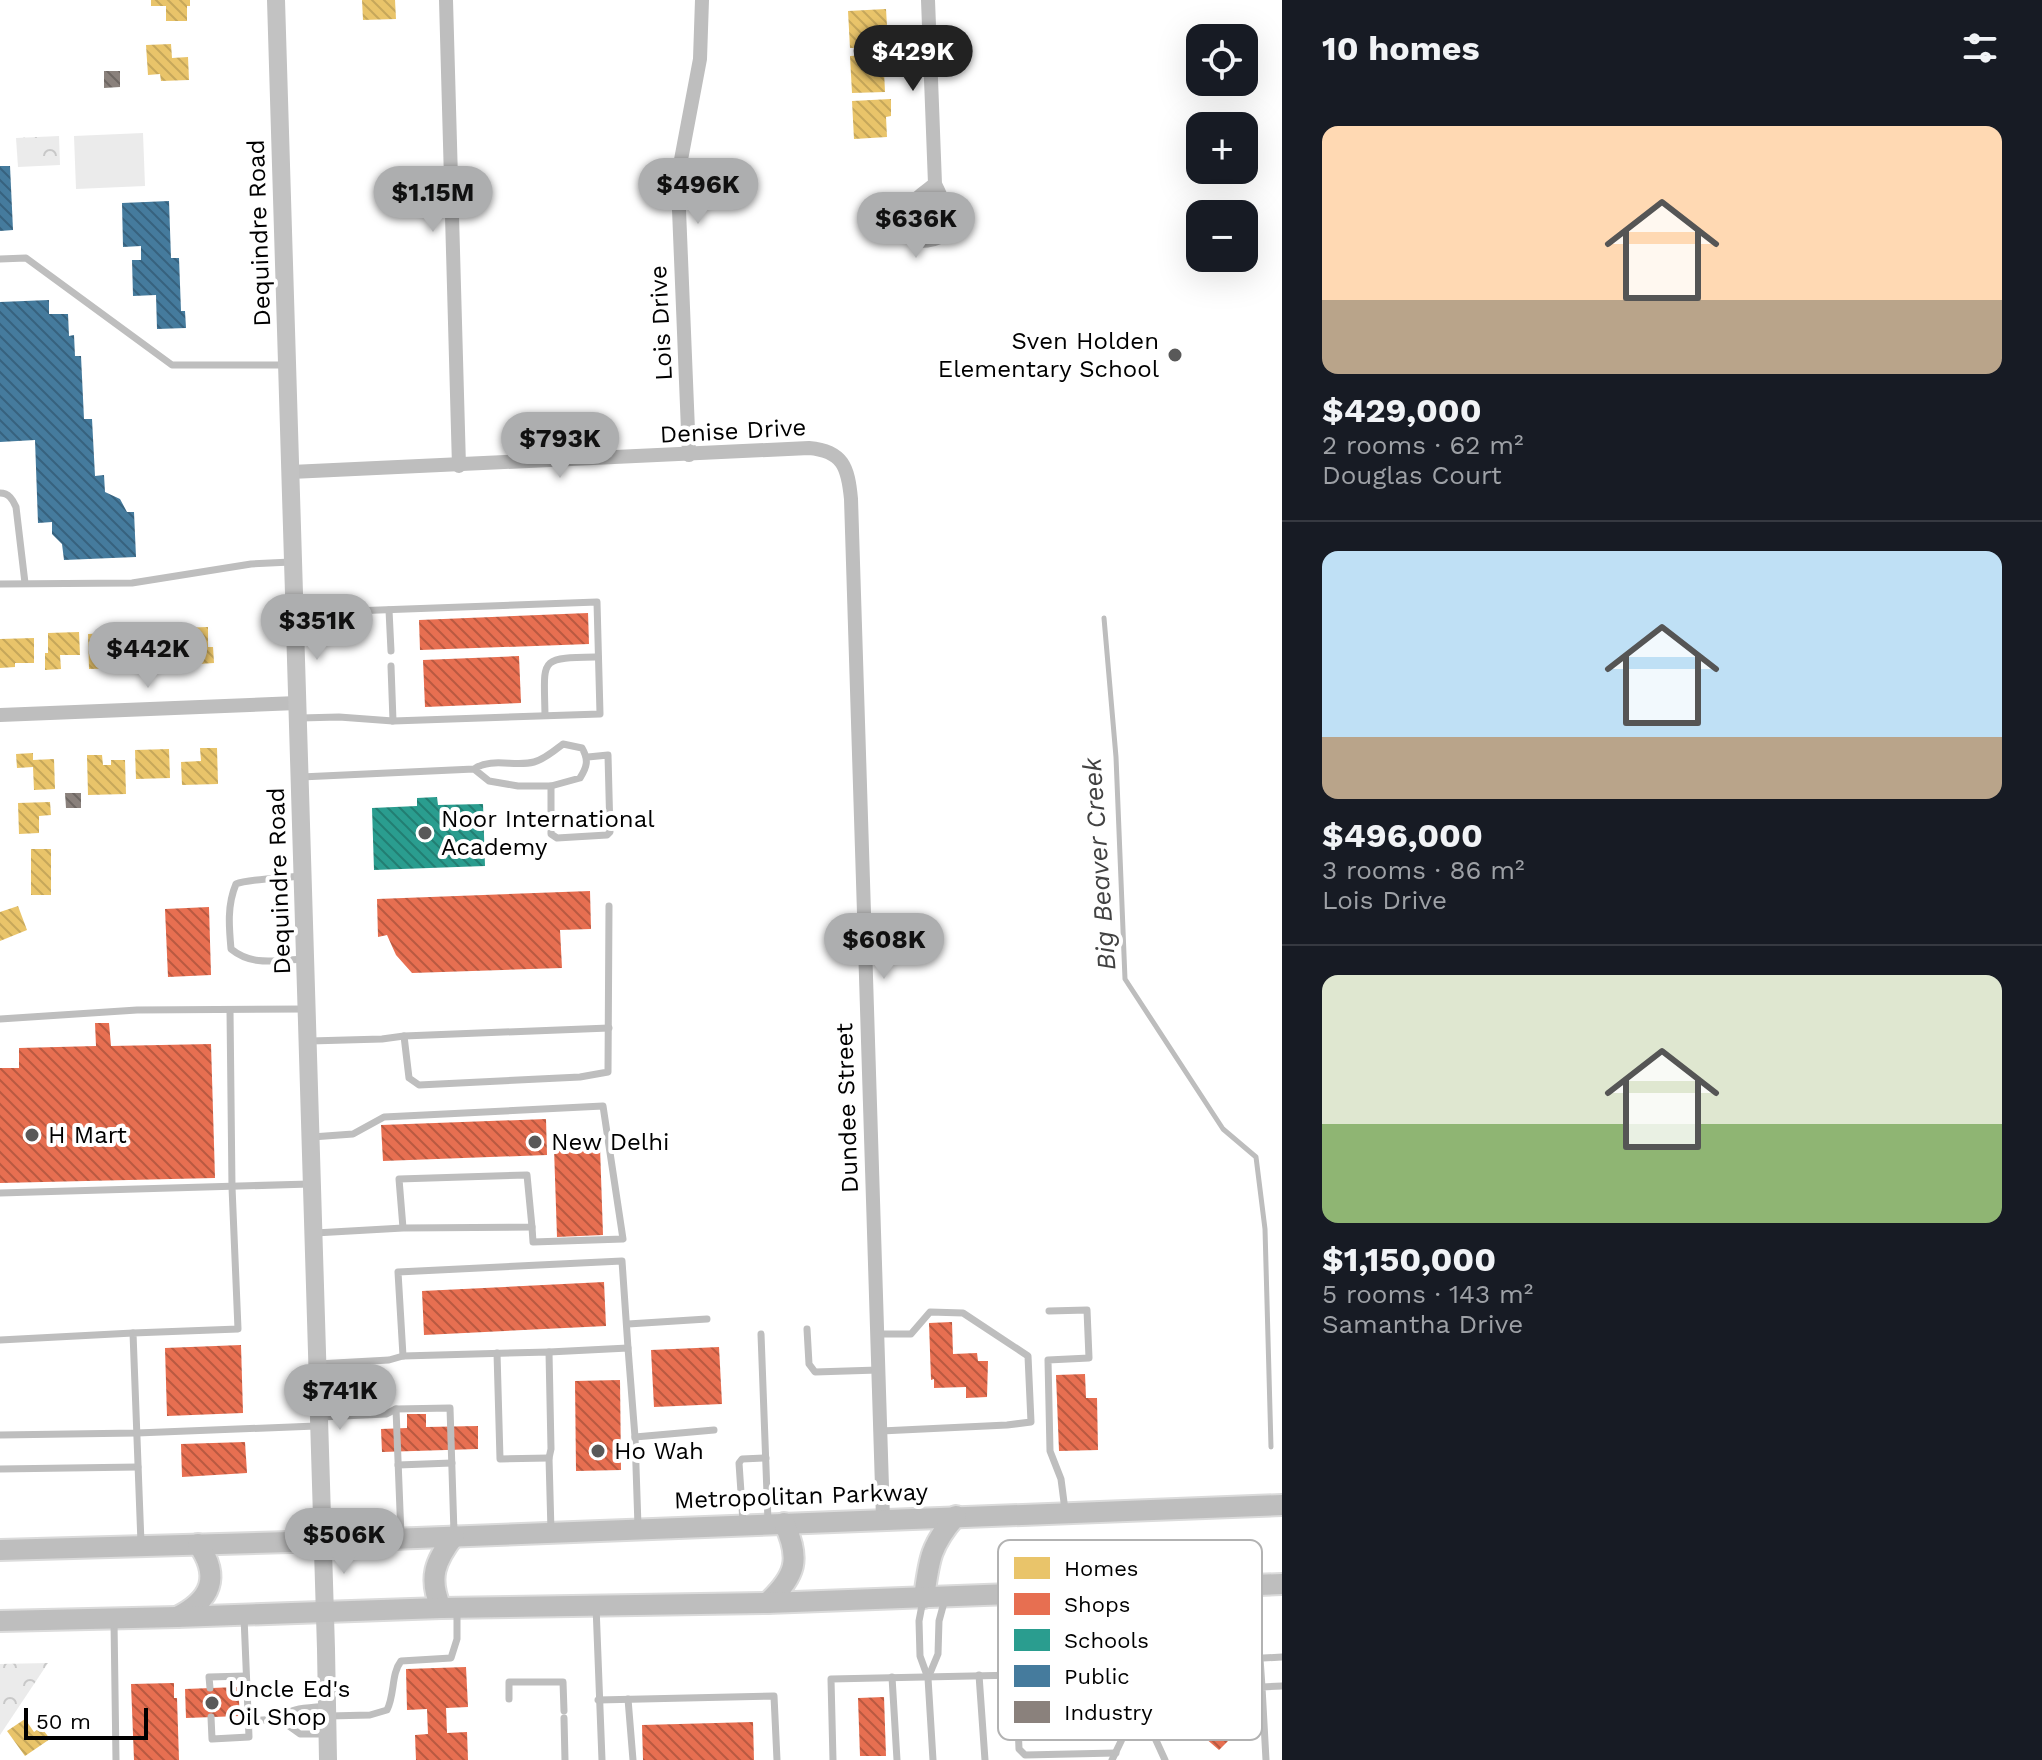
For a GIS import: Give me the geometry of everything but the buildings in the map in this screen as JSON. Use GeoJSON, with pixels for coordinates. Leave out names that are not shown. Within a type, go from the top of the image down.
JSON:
{"type":"FeatureCollection","features":[{"type":"Feature","properties":{"kind":"main road","name":"Dequindre Road"},"geometry":{"type":"LineString","coordinates":[[276,0],[328,1760]]}},
{"type":"Feature","properties":{"kind":"main road","name":"Metropolitan Parkway"},"geometry":{"type":"LineString","coordinates":[[0,1550],[1282,1505]]}},
{"type":"Feature","properties":{"kind":"main road"},"geometry":{"type":"LineString","coordinates":[[924,1598],[935,1544],[956,1516]]}},
{"type":"Feature","properties":{"kind":"main road"},"geometry":{"type":"LineString","coordinates":[[767,1603],[783,1589],[794,1565],[792,1539],[776,1523]]}},
{"type":"Feature","properties":{"kind":"main road"},"geometry":{"type":"LineString","coordinates":[[449,1608],[433,1584],[438,1559],[454,1536]]}},
{"type":"Feature","properties":{"kind":"main road"},"geometry":{"type":"LineString","coordinates":[[177,1617],[193,1610],[211,1579],[210,1566],[198,1544]]}},
{"type":"Feature","properties":{"kind":"main road"},"geometry":{"type":"LineString","coordinates":[[1262,1585],[1282,1584]]}},
{"type":"Feature","properties":{"kind":"main road"},"geometry":{"type":"LineString","coordinates":[[0,1621],[998,1595]]}},
{"type":"Feature","properties":{"kind":"street"},"geometry":{"type":"LineString","coordinates":[[446,0],[459,466]]}},
{"type":"Feature","properties":{"kind":"street","name":"Lois Drive"},"geometry":{"type":"LineString","coordinates":[[689,455],[678,185],[700,59],[702,0]]}},
{"type":"Feature","properties":{"kind":"street"},"geometry":{"type":"LineString","coordinates":[[928,0],[935,184]]}},
{"type":"Feature","properties":{"kind":"street","name":"Denise Drive"},"geometry":{"type":"LineString","coordinates":[[291,472],[809,448],[831,452],[839,459]]}},
{"type":"Feature","properties":{"kind":"street","name":"Dundee Street"},"geometry":{"type":"LineString","coordinates":[[839,459],[847,473],[851,499],[883,1519]]}},
{"type":"Feature","properties":{"kind":"street"},"geometry":{"type":"LineString","coordinates":[[0,715],[297,710]]}},
{"type":"Feature","properties":{"kind":"lane"},"geometry":{"type":"LineString","coordinates":[[0,259],[26,258],[172,365],[287,365]]}},
{"type":"Feature","properties":{"kind":"lane"},"geometry":{"type":"LineString","coordinates":[[0,493],[12,499],[16,507],[25,583]]}},
{"type":"Feature","properties":{"kind":"lane"},"geometry":{"type":"LineString","coordinates":[[0,584],[132,583],[251,564],[293,562]]}},
{"type":"Feature","properties":{"kind":"lane"},"geometry":{"type":"LineString","coordinates":[[294,613],[597,602],[600,714],[393,721],[297,710]]}},
{"type":"Feature","properties":{"kind":"lane"},"geometry":{"type":"LineString","coordinates":[[389,610],[391,651]]}},
{"type":"Feature","properties":{"kind":"lane"},"geometry":{"type":"LineString","coordinates":[[545,715],[544,671],[548,663],[559,658],[598,657]]}},
{"type":"Feature","properties":{"kind":"lane"},"geometry":{"type":"LineString","coordinates":[[391,666],[393,721]]}},
{"type":"Feature","properties":{"kind":"lane"},"geometry":{"type":"LineString","coordinates":[[299,777],[474,769],[482,764],[532,762],[545,758],[563,744],[582,748],[588,757],[586,769],[580,778],[551,786],[518,786],[489,781],[474,769]]}},
{"type":"Feature","properties":{"kind":"lane"},"geometry":{"type":"LineString","coordinates":[[551,786],[551,834],[557,838],[607,835],[610,832],[608,755],[588,757]]}},
{"type":"Feature","properties":{"kind":"lane"},"geometry":{"type":"LineString","coordinates":[[302,876],[236,884],[231,895],[229,920],[231,949],[240,956],[256,961],[305,958]]}},
{"type":"Feature","properties":{"kind":"lane"},"geometry":{"type":"LineString","coordinates":[[404,1036],[409,1078],[419,1085],[580,1077],[608,1072],[609,906]]}},
{"type":"Feature","properties":{"kind":"lane"},"geometry":{"type":"LineString","coordinates":[[0,1019],[137,1010],[307,1009]]}},
{"type":"Feature","properties":{"kind":"lane"},"geometry":{"type":"LineString","coordinates":[[0,1340],[238,1329],[232,1187],[230,1010]]}},
{"type":"Feature","properties":{"kind":"lane"},"geometry":{"type":"LineString","coordinates":[[307,1041],[609,1028]]}},
{"type":"Feature","properties":{"kind":"lane"},"geometry":{"type":"LineString","coordinates":[[310,1137],[353,1134],[384,1117],[603,1106],[623,1239],[533,1242],[527,1175],[399,1179],[403,1228]]}},
{"type":"Feature","properties":{"kind":"lane"},"geometry":{"type":"LineString","coordinates":[[0,1193],[312,1184]]}},
{"type":"Feature","properties":{"kind":"lane"},"geometry":{"type":"LineString","coordinates":[[313,1233],[403,1228],[532,1227]]}},
{"type":"Feature","properties":{"kind":"lane"},"geometry":{"type":"LineString","coordinates":[[403,1356],[398,1272],[622,1261],[635,1437],[638,1528]]}},
{"type":"Feature","properties":{"kind":"lane"},"geometry":{"type":"LineString","coordinates":[[1049,1311],[1087,1310],[1089,1358],[1048,1360],[1050,1451],[1061,1479],[1065,1512]]}},
{"type":"Feature","properties":{"kind":"lane"},"geometry":{"type":"LineString","coordinates":[[876,1334],[911,1334],[930,1312],[963,1313],[1028,1356],[1031,1422],[880,1431]]}},
{"type":"Feature","properties":{"kind":"lane"},"geometry":{"type":"LineString","coordinates":[[628,1324],[707,1319]]}},
{"type":"Feature","properties":{"kind":"lane"},"geometry":{"type":"LineString","coordinates":[[807,1329],[809,1364],[815,1372],[878,1370]]}},
{"type":"Feature","properties":{"kind":"lane"},"geometry":{"type":"LineString","coordinates":[[133,1333],[141,1546]]}},
{"type":"Feature","properties":{"kind":"lane"},"geometry":{"type":"LineString","coordinates":[[761,1334],[766,1458],[776,1523]]}},
{"type":"Feature","properties":{"kind":"lane"},"geometry":{"type":"LineString","coordinates":[[317,1364],[389,1360],[403,1356],[628,1348]]}},
{"type":"Feature","properties":{"kind":"lane"},"geometry":{"type":"LineString","coordinates":[[549,1352],[551,1533]]}},
{"type":"Feature","properties":{"kind":"lane"},"geometry":{"type":"LineString","coordinates":[[497,1353],[500,1459],[549,1458]]}},
{"type":"Feature","properties":{"kind":"lane"},"geometry":{"type":"LineString","coordinates":[[0,1435],[137,1433],[318,1421],[386,1414],[396,1409],[450,1408],[454,1536]]}},
{"type":"Feature","properties":{"kind":"lane"},"geometry":{"type":"LineString","coordinates":[[396,1409],[401,1538]]}},
{"type":"Feature","properties":{"kind":"lane"},"geometry":{"type":"LineString","coordinates":[[635,1437],[714,1430]]}},
{"type":"Feature","properties":{"kind":"lane"},"geometry":{"type":"LineString","coordinates":[[743,1525],[739,1463],[747,1458],[766,1458]]}},
{"type":"Feature","properties":{"kind":"lane"},"geometry":{"type":"LineString","coordinates":[[398,1465],[452,1463]]}},
{"type":"Feature","properties":{"kind":"lane"},"geometry":{"type":"LineString","coordinates":[[0,1469],[138,1467]]}},
{"type":"Feature","properties":{"kind":"lane"},"geometry":{"type":"LineString","coordinates":[[928,1678],[938,1654],[939,1621],[946,1597]]}},
{"type":"Feature","properties":{"kind":"lane"},"geometry":{"type":"LineString","coordinates":[[924,1598],[919,1621],[920,1656],[928,1678],[933,1760]]}},
{"type":"Feature","properties":{"kind":"lane"},"geometry":{"type":"LineString","coordinates":[[596,1605],[602,1760]]}},
{"type":"Feature","properties":{"kind":"lane"},"geometry":{"type":"LineString","coordinates":[[279,1719],[296,1710],[327,1719],[370,1715],[387,1710],[392,1700],[395,1668],[401,1661],[451,1658],[457,1639],[449,1608]]}},
{"type":"Feature","properties":{"kind":"lane"},"geometry":{"type":"LineString","coordinates":[[211,1717],[212,1739],[249,1737],[244,1615]]}},
{"type":"Feature","properties":{"kind":"lane"},"geometry":{"type":"LineString","coordinates":[[114,1618],[116,1760]]}},
{"type":"Feature","properties":{"kind":"lane"},"geometry":{"type":"LineString","coordinates":[[1262,1658],[1282,1657]]}},
{"type":"Feature","properties":{"kind":"lane"},"geometry":{"type":"LineString","coordinates":[[979,1675],[985,1760]]}},
{"type":"Feature","properties":{"kind":"lane"},"geometry":{"type":"LineString","coordinates":[[833,1760],[831,1679],[998,1675]]}},
{"type":"Feature","properties":{"kind":"lane"},"geometry":{"type":"LineString","coordinates":[[210,1688],[209,1677],[246,1676]]}},
{"type":"Feature","properties":{"kind":"lane"},"geometry":{"type":"LineString","coordinates":[[892,1677],[897,1760]]}},
{"type":"Feature","properties":{"kind":"lane"},"geometry":{"type":"LineString","coordinates":[[509,1699],[509,1682],[563,1682],[565,1760]]}},
{"type":"Feature","properties":{"kind":"lane"},"geometry":{"type":"LineString","coordinates":[[1266,1760],[1262,1687],[1282,1686]]}},
{"type":"Feature","properties":{"kind":"lane"},"geometry":{"type":"LineString","coordinates":[[598,1700],[774,1696],[777,1760]]}},
{"type":"Feature","properties":{"kind":"lane"},"geometry":{"type":"LineString","coordinates":[[628,1699],[633,1760]]}},
{"type":"Feature","properties":{"kind":"lane"},"geometry":{"type":"LineString","coordinates":[[248,1721],[279,1719],[300,1734],[327,1719]]}},
{"type":"Feature","properties":{"kind":"lane"},"geometry":{"type":"LineString","coordinates":[[1019,1740],[1019,1749],[1025,1755],[1114,1756]]}},
{"type":"Feature","properties":{"kind":"lane"},"geometry":{"type":"LineString","coordinates":[[1156,1740],[1165,1760]]}},
{"type":"Feature","properties":{"kind":"green space"},"geometry":{"type":"Polygon","coordinates":[[[143,133],[145,186],[76,189],[74,136],[143,133]]]}},
{"type":"Feature","properties":{"kind":"green space"},"geometry":{"type":"Polygon","coordinates":[[[59,136],[60,165],[18,167],[16,138],[59,136]]]}},
{"type":"Feature","properties":{"kind":"green space"},"geometry":{"type":"Polygon","coordinates":[[[48,1663],[0,1735],[0,1664],[48,1663]]]}},
{"type":"Feature","properties":{"kind":"waterway","name":"Big Beaver Creek"},"geometry":{"type":"LineString","coordinates":[[1104,618],[1116,757],[1125,979],[1223,1129],[1256,1157],[1265,1229],[1271,1447]]}},
{"type":"Feature","properties":{"kind":"place","name":"Sven Holden Elementary School"},"geometry":{"type":"Point","coordinates":[1175,355]}},
{"type":"Feature","properties":{"kind":"place","name":"Noor International Academy"},"geometry":{"type":"Point","coordinates":[425,833]}},
{"type":"Feature","properties":{"kind":"place","name":"H Mart"},"geometry":{"type":"Point","coordinates":[32,1135]}},
{"type":"Feature","properties":{"kind":"place","name":"New Delhi"},"geometry":{"type":"Point","coordinates":[535,1142]}},
{"type":"Feature","properties":{"kind":"place","name":"Ho Wah"},"geometry":{"type":"Point","coordinates":[598,1451]}},
{"type":"Feature","properties":{"kind":"place","name":"Uncle Ed's Oil Shop"},"geometry":{"type":"Point","coordinates":[212,1703]}}]}
